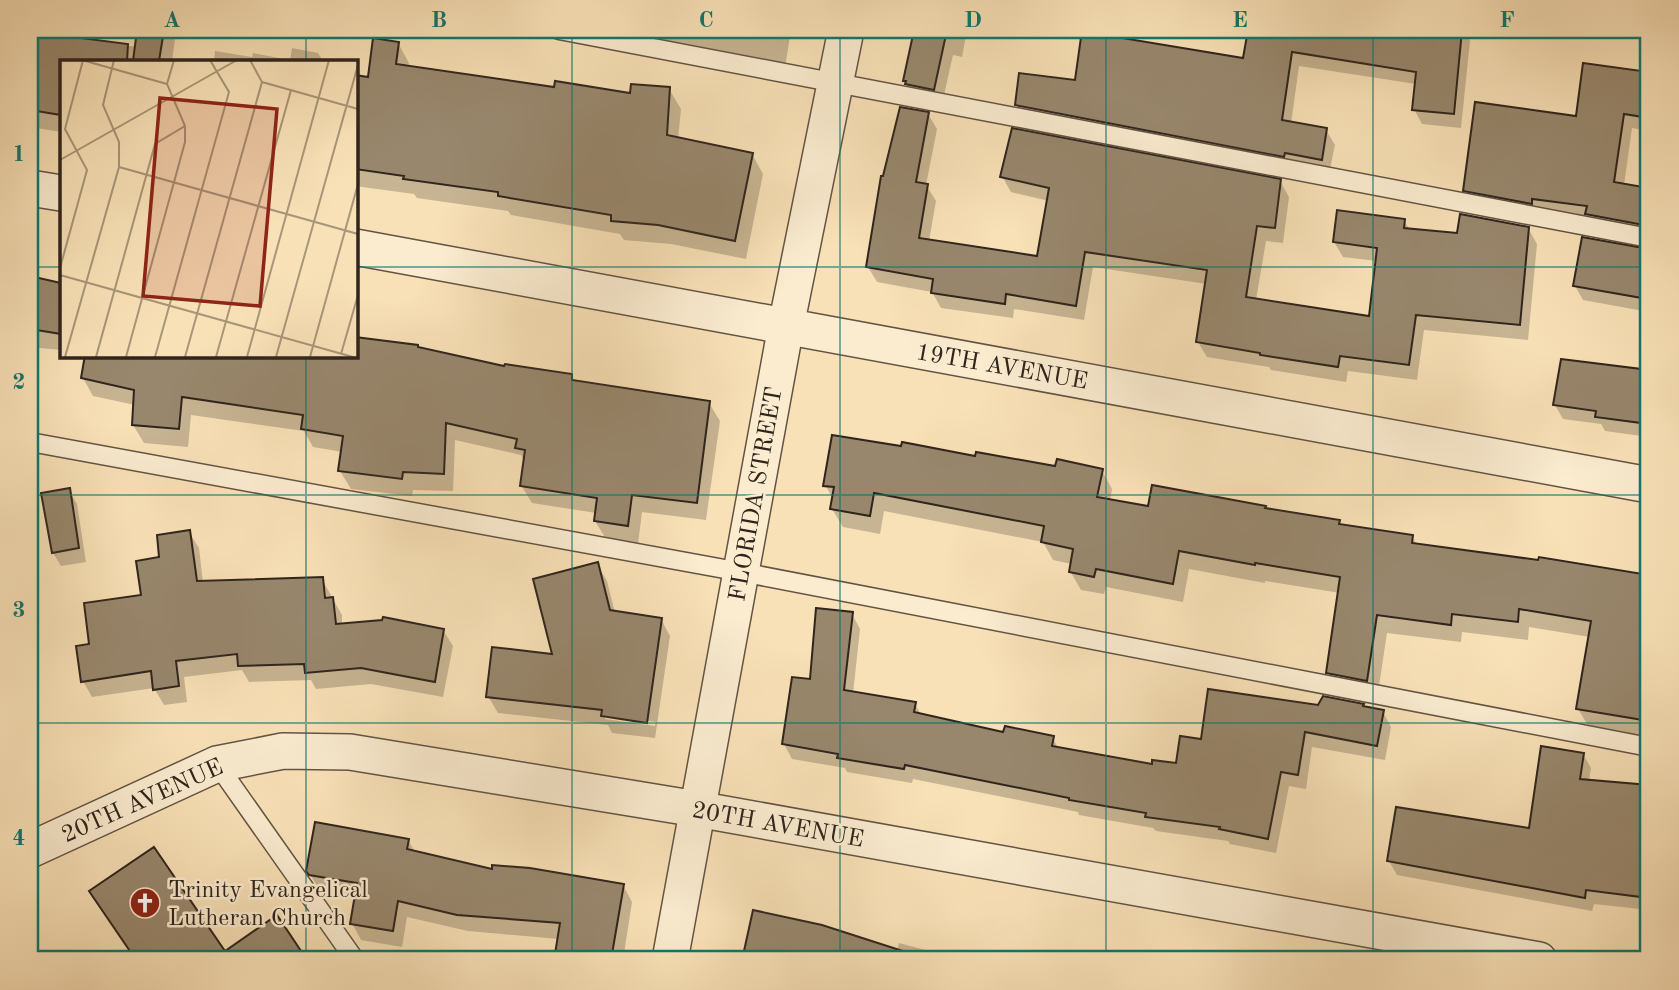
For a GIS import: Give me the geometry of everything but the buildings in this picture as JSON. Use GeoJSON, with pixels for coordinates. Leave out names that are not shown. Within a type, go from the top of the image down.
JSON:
{"type":"FeatureCollection","features":[{"type":"Feature","properties":{"kind":"street","name":"FLORIDA STREET"},"geometry":{"type":"LineString","coordinates":[[670,960],[786,326],[846,30]]}},
{"type":"Feature","properties":{"kind":"street"},"geometry":{"type":"LineString","coordinates":[[30,188],[60,193]]}},
{"type":"Feature","properties":{"kind":"street","name":"19TH AVENUE"},"geometry":{"type":"LineString","coordinates":[[357,247],[1649,485]]}},
{"type":"Feature","properties":{"kind":"street","name":"20TH AVENUE"},"geometry":{"type":"LineString","coordinates":[[30,850],[217,764],[283,751],[350,752],[697,809],[1539,960]]}},
{"type":"Feature","properties":{"kind":"lane"},"geometry":{"type":"LineString","coordinates":[[559,30],[1649,238]]}},
{"type":"Feature","properties":{"kind":"lane"},"geometry":{"type":"LineString","coordinates":[[30,442],[741,572],[1649,747]]}},
{"type":"Feature","properties":{"kind":"lane"},"geometry":{"type":"LineString","coordinates":[[217,764],[355,960]]}},
{"type":"Feature","properties":{"kind":"place","name":"Trinity Evangelical Lutheran Church"},"geometry":{"type":"Point","coordinates":[145,903]}}]}
